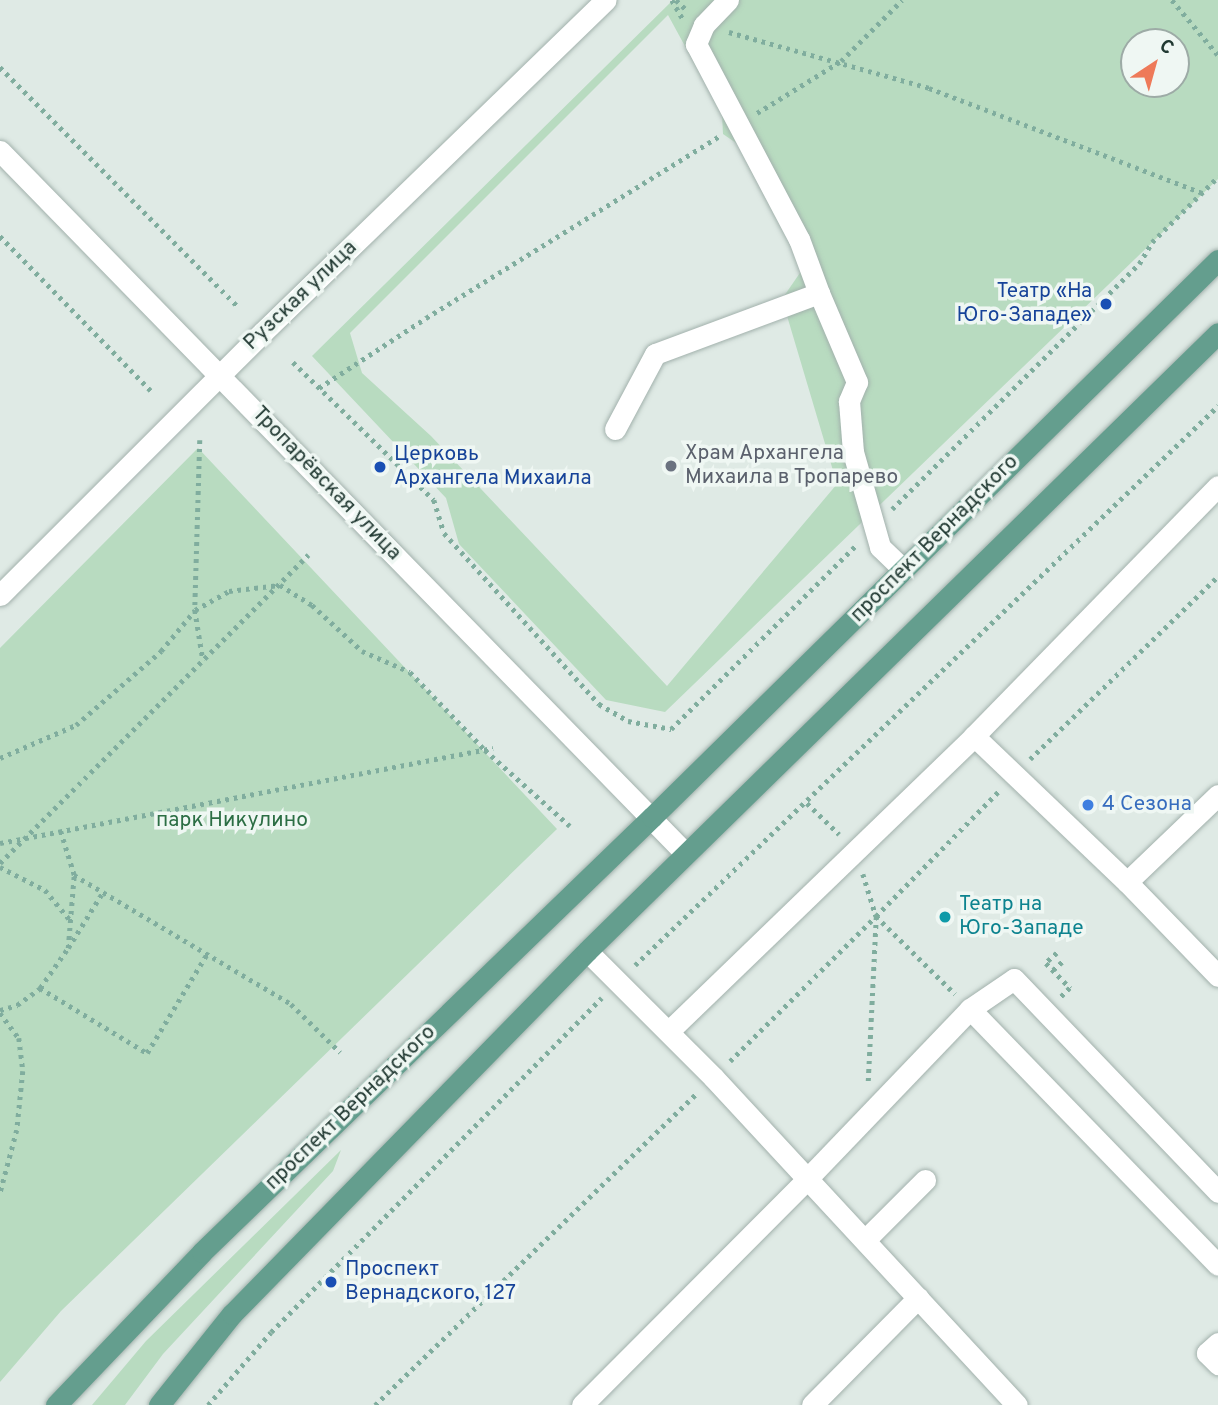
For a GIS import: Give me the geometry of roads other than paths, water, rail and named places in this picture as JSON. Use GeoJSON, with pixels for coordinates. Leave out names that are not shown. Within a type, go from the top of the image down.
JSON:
{"type":"FeatureCollection","features":[{"type":"Feature","properties":{"kind":"main road","name":"проспект Вернадского"},"geometry":{"type":"LineString","coordinates":[[55,1405],[202,1252],[652,817],[1218,260]]}},
{"type":"Feature","properties":{"kind":"main road"},"geometry":{"type":"LineString","coordinates":[[159,1405],[232,1314],[587,951],[1218,333]]}},
{"type":"Feature","properties":{"kind":"street","name":"Рузская улица"},"geometry":{"type":"LineString","coordinates":[[0,594],[219,376],[605,0]]}},
{"type":"Feature","properties":{"kind":"street"},"geometry":{"type":"LineString","coordinates":[[728,0],[704,25],[696,44],[741,123],[799,239],[857,382],[849,401],[853,452],[880,547],[904,570]]}},
{"type":"Feature","properties":{"kind":"street","name":"Тропарёвская улица"},"geometry":{"type":"LineString","coordinates":[[0,151],[652,817]]}},
{"type":"Feature","properties":{"kind":"street"},"geometry":{"type":"LineString","coordinates":[[615,429],[655,354],[819,293]]}},
{"type":"Feature","properties":{"kind":"street"},"geometry":{"type":"LineString","coordinates":[[669,1031],[974,736],[1218,486]]}},
{"type":"Feature","properties":{"kind":"street"},"geometry":{"type":"LineString","coordinates":[[974,736],[1127,882],[1218,976]]}},
{"type":"Feature","properties":{"kind":"street"},"geometry":{"type":"LineString","coordinates":[[1127,882],[1218,795]]}},
{"type":"Feature","properties":{"kind":"street"},"geometry":{"type":"LineString","coordinates":[[652,817],[686,854]]}},
{"type":"Feature","properties":{"kind":"street"},"geometry":{"type":"LineString","coordinates":[[587,951],[713,1077],[1017,1405]]}},
{"type":"Feature","properties":{"kind":"street"},"geometry":{"type":"LineString","coordinates":[[582,1405],[808,1178],[970,1009],[1014,979],[1218,1192]]}},
{"type":"Feature","properties":{"kind":"street"},"geometry":{"type":"LineString","coordinates":[[970,1009],[1218,1265]]}},
{"type":"Feature","properties":{"kind":"street"},"geometry":{"type":"LineString","coordinates":[[865,1240],[925,1180]]}},
{"type":"Feature","properties":{"kind":"street"},"geometry":{"type":"LineString","coordinates":[[812,1405],[918,1298]]}},
{"type":"Feature","properties":{"kind":"street"},"geometry":{"type":"LineString","coordinates":[[1218,1343],[1208,1353],[1218,1364]]}},
{"type":"Feature","properties":{"kind":"place","name":"Театр «На Юго-Западе»"},"geometry":{"type":"Point","coordinates":[1106,304]}},
{"type":"Feature","properties":{"kind":"place","name":"Храм Архангела Михаила в Тропарево"},"geometry":{"type":"Point","coordinates":[671,466]}},
{"type":"Feature","properties":{"kind":"place","name":"Церковь Архангела Михаила"},"geometry":{"type":"Point","coordinates":[380,467]}},
{"type":"Feature","properties":{"kind":"place","name":"4 Сезона"},"geometry":{"type":"Point","coordinates":[1088,805]}},
{"type":"Feature","properties":{"kind":"place","name":"Театр на Юго-Западе"},"geometry":{"type":"Point","coordinates":[945,917]}},
{"type":"Feature","properties":{"kind":"place","name":"Проспект Вернадского, 127"},"geometry":{"type":"Point","coordinates":[331,1282]}},
{"type":"Feature","properties":{"kind":"park label","name":"парк Никулино"},"geometry":{"type":"Point","coordinates":[232,821]}}]}
